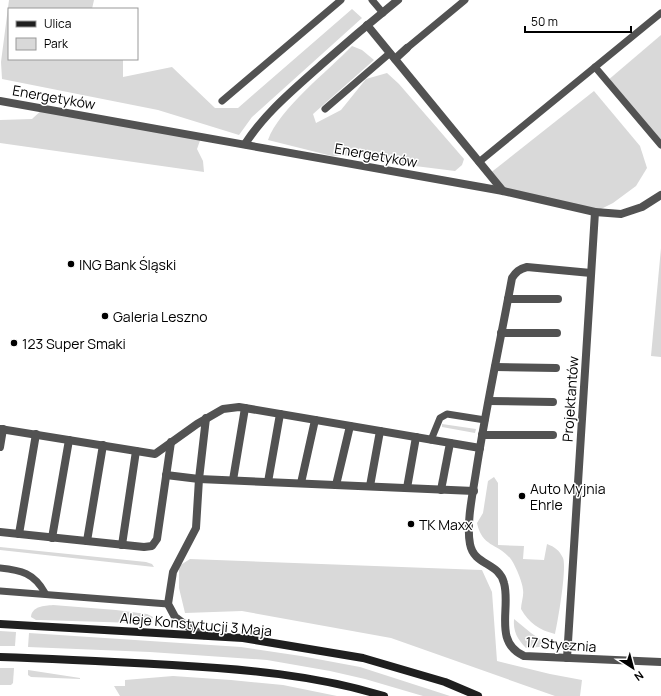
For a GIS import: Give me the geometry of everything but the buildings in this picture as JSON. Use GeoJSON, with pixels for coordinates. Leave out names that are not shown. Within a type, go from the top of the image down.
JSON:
{"type":"FeatureCollection","features":[{"type":"Feature","properties":{"kind":"main road","name":"Aleje Konstytucji 3 Maja"},"geometry":{"type":"LineString","coordinates":[[0,624],[243,638],[363,658],[445,682],[478,696]]}},
{"type":"Feature","properties":{"kind":"main road"},"geometry":{"type":"LineString","coordinates":[[0,657],[234,669],[286,674],[353,686],[384,696]]}},
{"type":"Feature","properties":{"kind":"street"},"geometry":{"type":"LineString","coordinates":[[245,144],[276,106],[367,25],[398,0]]}},
{"type":"Feature","properties":{"kind":"street"},"geometry":{"type":"LineString","coordinates":[[367,25],[503,191]]}},
{"type":"Feature","properties":{"kind":"street"},"geometry":{"type":"LineString","coordinates":[[392,56],[407,48]]}},
{"type":"Feature","properties":{"kind":"street","name":"Energetyków"},"geometry":{"type":"LineString","coordinates":[[0,101],[503,191],[595,212]]}},
{"type":"Feature","properties":{"kind":"street"},"geometry":{"type":"LineString","coordinates":[[595,212],[621,214],[642,207],[661,195]]}},
{"type":"Feature","properties":{"kind":"street","name":"Projektantów"},"geometry":{"type":"LineString","coordinates":[[567,658],[595,212]]}},
{"type":"Feature","properties":{"kind":"street"},"geometry":{"type":"LineString","coordinates":[[166,476],[474,491],[482,435],[501,332],[512,278],[515,272],[524,267],[533,267],[591,273]]}},
{"type":"Feature","properties":{"kind":"street"},"geometry":{"type":"LineString","coordinates":[[508,299],[558,300]]}},
{"type":"Feature","properties":{"kind":"street"},"geometry":{"type":"LineString","coordinates":[[501,332],[557,333]]}},
{"type":"Feature","properties":{"kind":"street"},"geometry":{"type":"LineString","coordinates":[[495,367],[556,368]]}},
{"type":"Feature","properties":{"kind":"street"},"geometry":{"type":"LineString","coordinates":[[489,401],[553,402]]}},
{"type":"Feature","properties":{"kind":"street"},"geometry":{"type":"LineString","coordinates":[[0,447],[2,429],[155,454],[206,418],[223,409],[239,407],[480,448]]}},
{"type":"Feature","properties":{"kind":"street"},"geometry":{"type":"LineString","coordinates":[[233,480],[246,408]]}},
{"type":"Feature","properties":{"kind":"street"},"geometry":{"type":"LineString","coordinates":[[268,482],[280,414]]}},
{"type":"Feature","properties":{"kind":"street"},"geometry":{"type":"LineString","coordinates":[[204,635],[191,629],[175,617],[168,604],[173,572],[196,528],[206,418]]}},
{"type":"Feature","properties":{"kind":"street"},"geometry":{"type":"LineString","coordinates":[[301,483],[315,420]]}},
{"type":"Feature","properties":{"kind":"street"},"geometry":{"type":"LineString","coordinates":[[336,485],[350,426]]}},
{"type":"Feature","properties":{"kind":"street"},"geometry":{"type":"LineString","coordinates":[[370,486],[380,431]]}},
{"type":"Feature","properties":{"kind":"street"},"geometry":{"type":"LineString","coordinates":[[19,534],[36,434]]}},
{"type":"Feature","properties":{"kind":"street"},"geometry":{"type":"LineString","coordinates":[[482,435],[553,436]]}},
{"type":"Feature","properties":{"kind":"street"},"geometry":{"type":"LineString","coordinates":[[407,488],[416,437]]}},
{"type":"Feature","properties":{"kind":"street"},"geometry":{"type":"LineString","coordinates":[[52,538],[69,440]]}},
{"type":"Feature","properties":{"kind":"street"},"geometry":{"type":"LineString","coordinates":[[0,532],[148,547],[155,543],[157,537],[171,442]]}},
{"type":"Feature","properties":{"kind":"street"},"geometry":{"type":"LineString","coordinates":[[441,490],[450,443]]}},
{"type":"Feature","properties":{"kind":"street"},"geometry":{"type":"LineString","coordinates":[[87,541],[102,445]]}},
{"type":"Feature","properties":{"kind":"street"},"geometry":{"type":"LineString","coordinates":[[122,545],[136,451]]}},
{"type":"Feature","properties":{"kind":"street","name":"17 Stycznia"},"geometry":{"type":"LineString","coordinates":[[474,491],[469,530],[472,551],[481,561],[492,566],[502,576],[505,589],[506,639],[510,647],[516,653],[524,656],[661,662]]}},
{"type":"Feature","properties":{"kind":"lane"},"geometry":{"type":"LineString","coordinates":[[222,101],[341,0]]}},
{"type":"Feature","properties":{"kind":"lane"},"geometry":{"type":"LineString","coordinates":[[372,0],[382,12]]}},
{"type":"Feature","properties":{"kind":"lane"},"geometry":{"type":"LineString","coordinates":[[407,48],[463,1]]}},
{"type":"Feature","properties":{"kind":"lane"},"geometry":{"type":"LineString","coordinates":[[479,162],[661,13]]}},
{"type":"Feature","properties":{"kind":"lane"},"geometry":{"type":"LineString","coordinates":[[325,109],[392,56]]}},
{"type":"Feature","properties":{"kind":"lane"},"geometry":{"type":"LineString","coordinates":[[595,67],[661,145]]}},
{"type":"Feature","properties":{"kind":"lane"},"geometry":{"type":"LineString","coordinates":[[431,440],[440,418],[447,414],[485,420]]}},
{"type":"Feature","properties":{"kind":"lane"},"geometry":{"type":"LineString","coordinates":[[0,568],[15,569],[26,573],[35,580],[45,593]]}},
{"type":"Feature","properties":{"kind":"lane"},"geometry":{"type":"LineString","coordinates":[[0,591],[45,593],[168,604]]}},
{"type":"Feature","properties":{"kind":"green space"},"geometry":{"type":"Polygon","coordinates":[[[9,0],[94,0],[92,8],[8,8],[8,60],[123,60],[123,77],[172,67],[215,108],[238,108],[352,9],[362,18],[252,117],[239,135],[158,110],[2,79],[1,62],[9,0]]]}},
{"type":"Feature","properties":{"kind":"green space"},"geometry":{"type":"Polygon","coordinates":[[[661,35],[661,145],[607,81],[661,35]]]}},
{"type":"Feature","properties":{"kind":"green space"},"geometry":{"type":"Polygon","coordinates":[[[352,46],[362,50],[374,60],[313,114],[316,123],[341,110],[366,79],[387,73],[399,84],[464,159],[462,165],[455,171],[415,166],[361,155],[332,156],[268,140],[282,116],[293,103],[352,46]]]}},
{"type":"Feature","properties":{"kind":"green space"},"geometry":{"type":"Polygon","coordinates":[[[594,91],[640,146],[647,168],[636,186],[613,203],[595,212],[503,191],[489,174],[594,91]]]}},
{"type":"Feature","properties":{"kind":"green space"},"geometry":{"type":"Polygon","coordinates":[[[44,108],[202,135],[197,149],[203,161],[204,172],[0,143],[0,120],[32,119],[44,108]]]}},
{"type":"Feature","properties":{"kind":"green space"},"geometry":{"type":"Polygon","coordinates":[[[661,248],[661,357],[651,356],[661,248]]]}},
{"type":"Feature","properties":{"kind":"green space"},"geometry":{"type":"Polygon","coordinates":[[[442,424],[476,429],[475,433],[442,427],[442,424]]]}},
{"type":"Feature","properties":{"kind":"green space"},"geometry":{"type":"Polygon","coordinates":[[[494,477],[498,483],[498,545],[524,546],[523,559],[544,560],[547,544],[556,549],[563,558],[563,583],[555,634],[535,625],[524,614],[521,609],[523,587],[514,565],[505,553],[486,541],[479,531],[477,523],[483,513],[488,481],[494,477]]]}},
{"type":"Feature","properties":{"kind":"green space"},"geometry":{"type":"Polygon","coordinates":[[[0,547],[146,562],[152,564],[154,567],[0,550],[0,547]]]}},
{"type":"Feature","properties":{"kind":"green space"},"geometry":{"type":"Polygon","coordinates":[[[190,559],[482,570],[492,592],[497,661],[582,680],[580,696],[555,696],[391,638],[242,611],[185,613],[179,588],[179,566],[190,559]]]}},
{"type":"Feature","properties":{"kind":"green space"},"geometry":{"type":"Polygon","coordinates":[[[53,605],[116,610],[147,614],[153,617],[148,622],[136,623],[36,620],[31,617],[32,613],[36,609],[42,606],[53,605]]]}},
{"type":"Feature","properties":{"kind":"green space"},"geometry":{"type":"Polygon","coordinates":[[[514,619],[547,644],[539,647],[526,648],[516,635],[514,619]]]}},
{"type":"Feature","properties":{"kind":"green space"},"geometry":{"type":"Polygon","coordinates":[[[0,631],[16,632],[15,646],[0,646],[0,631]]]}},
{"type":"Feature","properties":{"kind":"green space"},"geometry":{"type":"Polygon","coordinates":[[[29,633],[241,647],[360,667],[450,696],[423,696],[365,679],[267,660],[150,652],[28,647],[29,633]]]}},
{"type":"Feature","properties":{"kind":"green space"},"geometry":{"type":"Polygon","coordinates":[[[0,668],[14,668],[13,683],[11,685],[0,685],[0,668]]]}},
{"type":"Feature","properties":{"kind":"green space"},"geometry":{"type":"Polygon","coordinates":[[[28,670],[80,679],[31,677],[28,675],[28,670]]]}},
{"type":"Feature","properties":{"kind":"green space"},"geometry":{"type":"Polygon","coordinates":[[[173,676],[283,685],[337,696],[120,696],[114,686],[125,686],[125,680],[173,676]]]}},
{"type":"Feature","properties":{"kind":"place","name":"ING Bank Śląski"},"geometry":{"type":"Point","coordinates":[71,264]}},
{"type":"Feature","properties":{"kind":"place","name":"Galeria Leszno"},"geometry":{"type":"Point","coordinates":[105,316]}},
{"type":"Feature","properties":{"kind":"place","name":"123 Super Smaki"},"geometry":{"type":"Point","coordinates":[14,343]}},
{"type":"Feature","properties":{"kind":"place","name":"Auto Myjnia Ehrle"},"geometry":{"type":"Point","coordinates":[522,496]}},
{"type":"Feature","properties":{"kind":"place","name":"TK Maxx"},"geometry":{"type":"Point","coordinates":[411,524]}}]}
